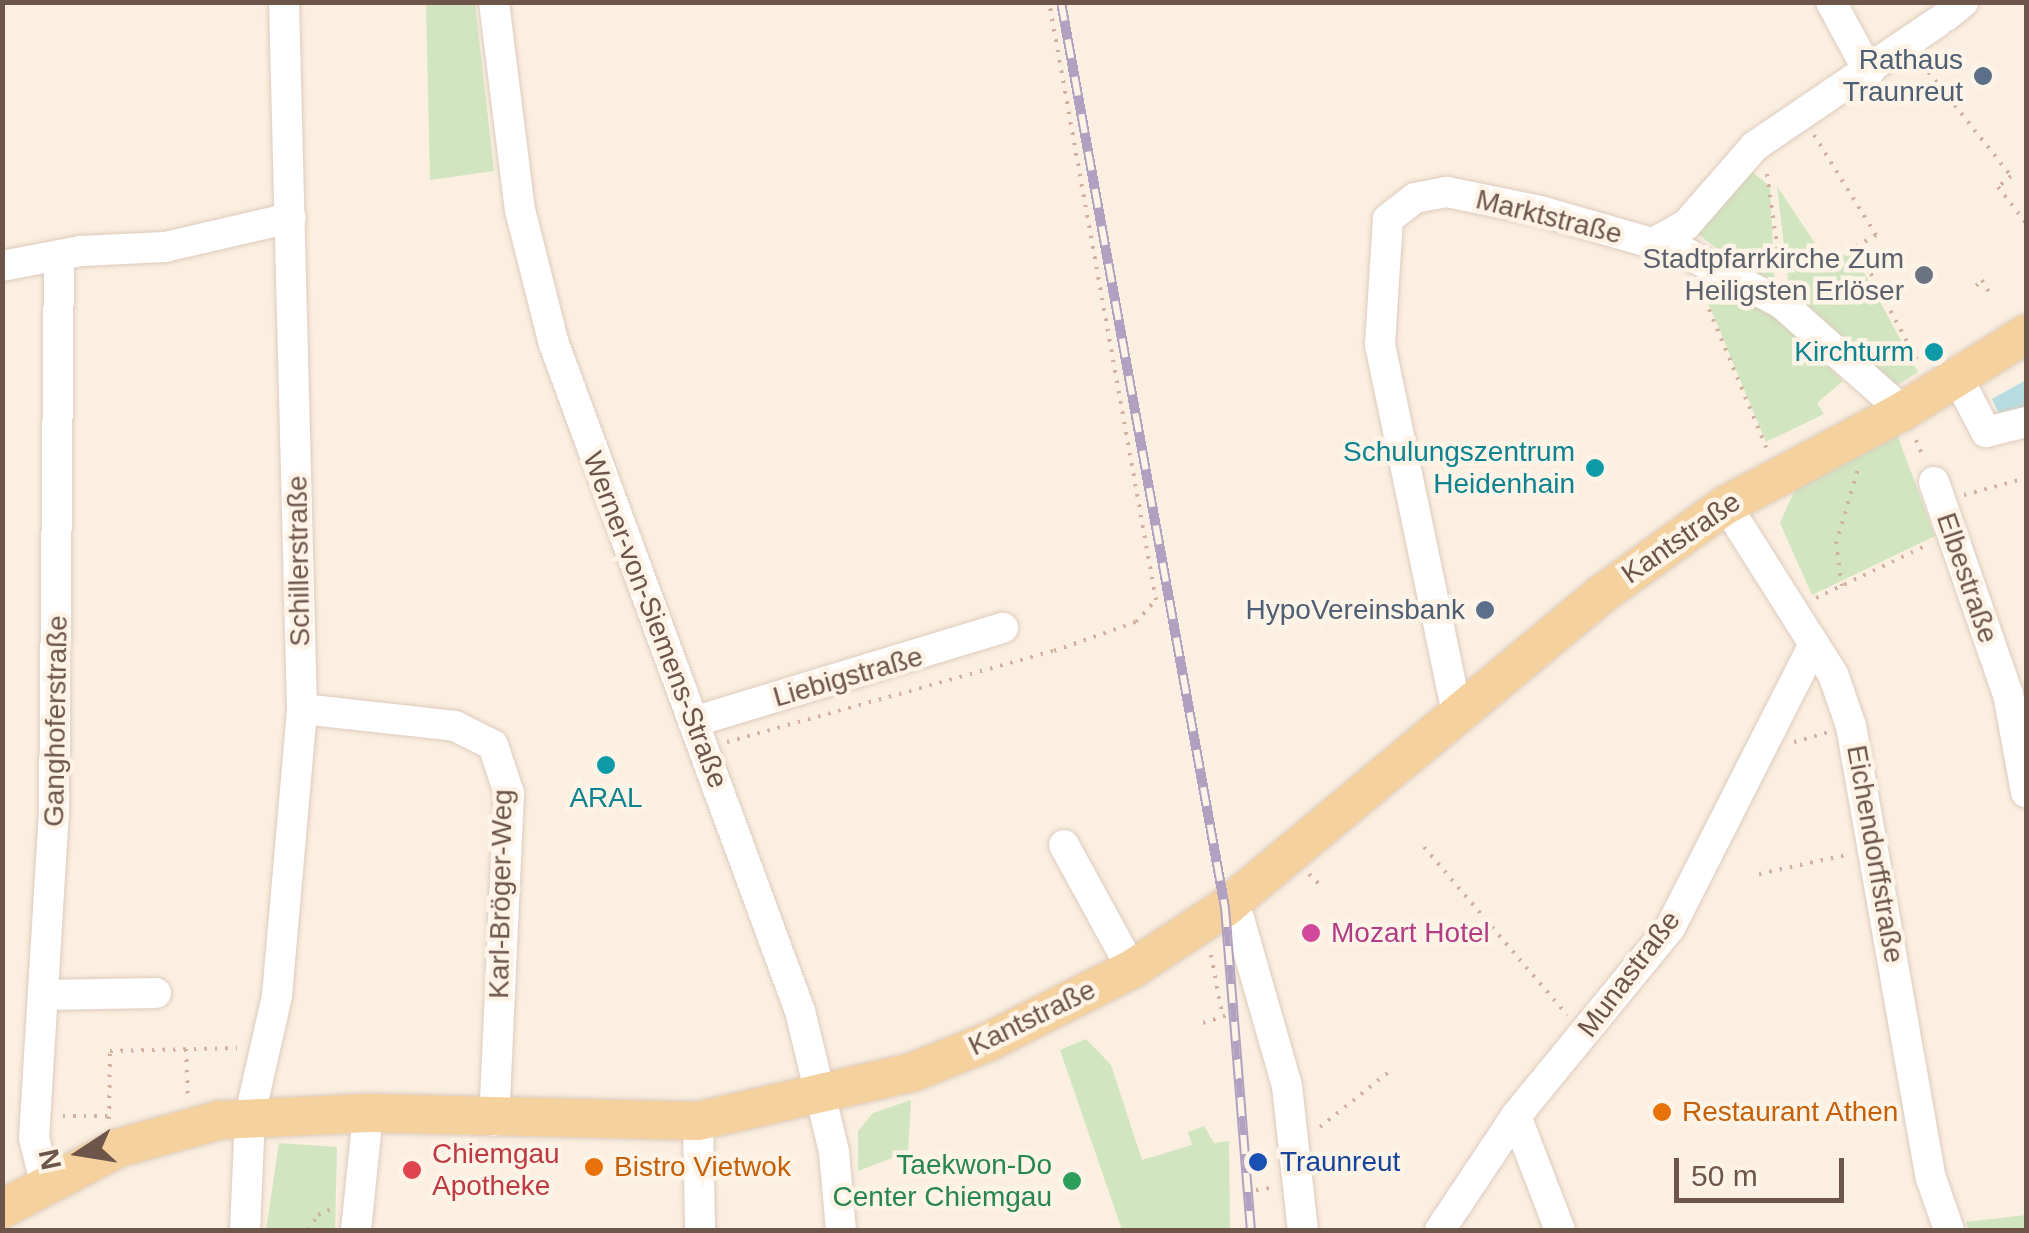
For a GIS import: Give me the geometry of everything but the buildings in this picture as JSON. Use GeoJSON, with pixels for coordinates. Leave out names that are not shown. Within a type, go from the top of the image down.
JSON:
{"type":"FeatureCollection","features":[{"type":"Feature","properties":{"kind":"main road","name":"Kantstraße"},"geometry":{"type":"LineString","coordinates":[[2,1209],[113,1132],[190,1126],[250,1115],[368,1113],[494,1121],[698,1121],[823,1096],[913,1072],[990,1041],[1132,970],[1219,912],[1458,718],[1602,594],[1726,505],[1777,473],[1932,394],[2026,334]]}},
{"type":"Feature","properties":{"kind":"street","name":"Schillerstraße"},"geometry":{"type":"LineString","coordinates":[[245,1230],[250,1115],[277,996],[302,709],[284,2]]}},
{"type":"Feature","properties":{"kind":"street","name":"Werner-von-Siemens-Straße"},"geometry":{"type":"LineString","coordinates":[[494,2],[520,210],[550,328],[800,1011],[823,1096],[841,1230]]}},
{"type":"Feature","properties":{"kind":"street"},"geometry":{"type":"LineString","coordinates":[[1831,2],[1869,72]]}},
{"type":"Feature","properties":{"kind":"street"},"geometry":{"type":"LineString","coordinates":[[1654,243],[1686,225],[1755,146],[1869,72],[1949,13]]}},
{"type":"Feature","properties":{"kind":"street","name":"Marktstraße"},"geometry":{"type":"LineString","coordinates":[[1458,718],[1380,345],[1388,220],[1415,198],[1447,192],[1686,253],[1781,303],[1932,394]]}},
{"type":"Feature","properties":{"kind":"street"},"geometry":{"type":"LineString","coordinates":[[2,266],[165,248],[291,218]]}},
{"type":"Feature","properties":{"kind":"street","name":"Ganghoferstraße"},"geometry":{"type":"LineString","coordinates":[[45,1182],[35,1159],[46,995],[59,637],[59,257]]}},
{"type":"Feature","properties":{"kind":"street"},"geometry":{"type":"LineString","coordinates":[[1932,394],[1986,432],[2026,422]]}},
{"type":"Feature","properties":{"kind":"street","name":"Elbestraße"},"geometry":{"type":"LineString","coordinates":[[1937,492],[2008,694],[2026,792]]}},
{"type":"Feature","properties":{"kind":"street","name":"Eichendorffstraße"},"geometry":{"type":"LineString","coordinates":[[1726,505],[1814,644],[1852,726],[1931,1178],[1949,1230]]}},
{"type":"Feature","properties":{"kind":"street","name":"Liebigstraße"},"geometry":{"type":"LineString","coordinates":[[698,736],[1002,628]]}},
{"type":"Feature","properties":{"kind":"street","name":"Munastraße"},"geometry":{"type":"LineString","coordinates":[[1440,1230],[1516,1116],[1670,928],[1814,644]]}},
{"type":"Feature","properties":{"kind":"street","name":"Karl-Bröger-Weg"},"geometry":{"type":"LineString","coordinates":[[302,709],[454,726],[493,745],[509,793],[494,1121]]}},
{"type":"Feature","properties":{"kind":"street"},"geometry":{"type":"LineString","coordinates":[[1064,845],[1132,970]]}},
{"type":"Feature","properties":{"kind":"street"},"geometry":{"type":"LineString","coordinates":[[1219,912],[1287,1086],[1303,1230]]}},
{"type":"Feature","properties":{"kind":"street"},"geometry":{"type":"LineString","coordinates":[[46,995],[156,992]]}},
{"type":"Feature","properties":{"kind":"street"},"geometry":{"type":"LineString","coordinates":[[356,1230],[368,1113]]}},
{"type":"Feature","properties":{"kind":"street"},"geometry":{"type":"LineString","coordinates":[[1516,1116],[1560,1230]]}},
{"type":"Feature","properties":{"kind":"street"},"geometry":{"type":"LineString","coordinates":[[698,1121],[700,1230]]}},
{"type":"Feature","properties":{"kind":"path"},"geometry":{"type":"LineString","coordinates":[[698,736],[1054,651],[1136,622],[1156,600],[1048,2]]}},
{"type":"Feature","properties":{"kind":"path"},"geometry":{"type":"LineString","coordinates":[[1907,44],[2011,176],[1998,187],[2026,223]]}},
{"type":"Feature","properties":{"kind":"path"},"geometry":{"type":"LineString","coordinates":[[1802,114],[1876,235],[1856,246],[1932,394],[1937,492],[2026,478]]}},
{"type":"Feature","properties":{"kind":"path"},"geometry":{"type":"LineString","coordinates":[[1755,146],[1773,185],[1781,303]]}},
{"type":"Feature","properties":{"kind":"path"},"geometry":{"type":"LineString","coordinates":[[1686,253],[1777,473]]}},
{"type":"Feature","properties":{"kind":"path"},"geometry":{"type":"LineString","coordinates":[[1976,286],[1982,280],[1991,296]]}},
{"type":"Feature","properties":{"kind":"path"},"geometry":{"type":"LineString","coordinates":[[1842,586],[1836,544],[1865,454],[1864,430]]}},
{"type":"Feature","properties":{"kind":"path"},"geometry":{"type":"LineString","coordinates":[[1792,609],[1952,534]]}},
{"type":"Feature","properties":{"kind":"path"},"geometry":{"type":"LineString","coordinates":[[1754,762],[1790,743],[1852,726]]}},
{"type":"Feature","properties":{"kind":"path"},"geometry":{"type":"LineString","coordinates":[[1424,847],[1584,1034]]}},
{"type":"Feature","properties":{"kind":"path"},"geometry":{"type":"LineString","coordinates":[[1759,874],[1875,849]]}},
{"type":"Feature","properties":{"kind":"path"},"geometry":{"type":"LineString","coordinates":[[1203,1024],[1222,1014],[1219,912]]}},
{"type":"Feature","properties":{"kind":"path"},"geometry":{"type":"LineString","coordinates":[[186,1049],[190,1126]]}},
{"type":"Feature","properties":{"kind":"path"},"geometry":{"type":"LineString","coordinates":[[36,1116],[113,1132],[110,1051],[264,1050]]}},
{"type":"Feature","properties":{"kind":"path"},"geometry":{"type":"LineString","coordinates":[[1320,1127],[1390,1071]]}},
{"type":"Feature","properties":{"kind":"path"},"geometry":{"type":"LineString","coordinates":[[1256,1190],[1274,1188]]}},
{"type":"Feature","properties":{"kind":"green space"},"geometry":{"type":"Polygon","coordinates":[[[426,3],[475,3],[494,171],[430,180],[426,3]]]}},
{"type":"Feature","properties":{"kind":"green space"},"geometry":{"type":"Polygon","coordinates":[[[1748,169],[1770,186],[1775,290],[1692,230],[1748,169]]]}},
{"type":"Feature","properties":{"kind":"green space"},"geometry":{"type":"Polygon","coordinates":[[[1777,186],[1828,263],[1852,250],[1918,372],[1890,390],[1791,305],[1777,186]]]}},
{"type":"Feature","properties":{"kind":"green space"},"geometry":{"type":"Polygon","coordinates":[[[1715,288],[1773,313],[1843,381],[1817,403],[1824,414],[1766,442],[1705,295],[1715,288]]]}},
{"type":"Feature","properties":{"kind":"green space"},"geometry":{"type":"Polygon","coordinates":[[[1895,429],[1935,536],[1812,595],[1780,523],[1799,481],[1895,429]]]}},
{"type":"Feature","properties":{"kind":"green space"},"geometry":{"type":"Polygon","coordinates":[[[1086,1039],[1111,1065],[1142,1160],[1192,1145],[1188,1132],[1204,1126],[1214,1143],[1229,1141],[1230,1230],[1122,1230],[1060,1050],[1086,1039]]]}},
{"type":"Feature","properties":{"kind":"green space"},"geometry":{"type":"Polygon","coordinates":[[[911,1100],[908,1152],[858,1171],[858,1131],[873,1113],[911,1100]]]}},
{"type":"Feature","properties":{"kind":"green space"},"geometry":{"type":"Polygon","coordinates":[[[279,1143],[337,1147],[335,1230],[266,1230],[279,1143]]]}},
{"type":"Feature","properties":{"kind":"green space"},"geometry":{"type":"Polygon","coordinates":[[[2026,1215],[2026,1230],[1969,1230],[1966,1222],[2026,1215]]]}},
{"type":"Feature","properties":{"kind":"water"},"geometry":{"type":"Polygon","coordinates":[[[2026,380],[2026,412],[2001,418],[1992,399],[2026,380]]]}},
{"type":"Feature","properties":{"kind":"railway"},"geometry":{"type":"LineString","coordinates":[[1061,2],[1225,908],[1251,1230]]}},
{"type":"Feature","properties":{"kind":"place","name":"Rathaus Traunreut"},"geometry":{"type":"Point","coordinates":[1983,76]}},
{"type":"Feature","properties":{"kind":"place","name":"Stadtpfarrkirche Zum Heiligsten Erlöser"},"geometry":{"type":"Point","coordinates":[1924,275]}},
{"type":"Feature","properties":{"kind":"place","name":"Kirchturm"},"geometry":{"type":"Point","coordinates":[1934,352]}},
{"type":"Feature","properties":{"kind":"place","name":"Schulungszentrum Heidenhain"},"geometry":{"type":"Point","coordinates":[1595,468]}},
{"type":"Feature","properties":{"kind":"place","name":"HypoVereinsbank"},"geometry":{"type":"Point","coordinates":[1485,610]}},
{"type":"Feature","properties":{"kind":"place","name":"ARAL"},"geometry":{"type":"Point","coordinates":[606,765]}},
{"type":"Feature","properties":{"kind":"place","name":"Mozart Hotel"},"geometry":{"type":"Point","coordinates":[1311,933]}},
{"type":"Feature","properties":{"kind":"place","name":"Restaurant Athen"},"geometry":{"type":"Point","coordinates":[1662,1112]}},
{"type":"Feature","properties":{"kind":"place","name":"Traunreut"},"geometry":{"type":"Point","coordinates":[1258,1162]}},
{"type":"Feature","properties":{"kind":"place","name":"Bistro Vietwok"},"geometry":{"type":"Point","coordinates":[594,1167]}},
{"type":"Feature","properties":{"kind":"place","name":"Chiemgau Apotheke"},"geometry":{"type":"Point","coordinates":[412,1170]}},
{"type":"Feature","properties":{"kind":"place","name":"Taekwon-Do Center Chiemgau"},"geometry":{"type":"Point","coordinates":[1072,1181]}}]}
